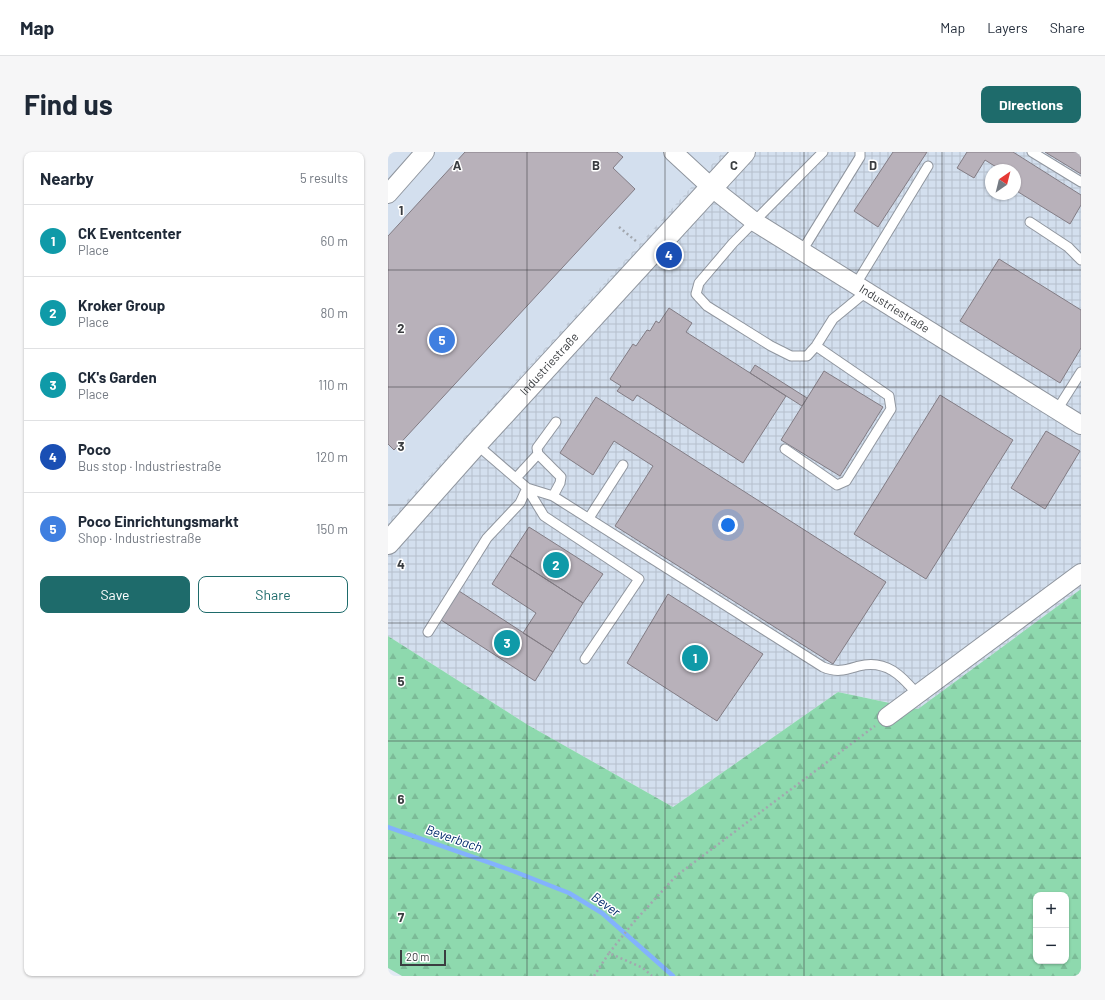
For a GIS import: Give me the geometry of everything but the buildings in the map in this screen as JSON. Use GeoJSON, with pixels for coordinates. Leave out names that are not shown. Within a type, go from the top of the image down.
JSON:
{"type":"FeatureCollection","features":[{"type":"Feature","properties":{"kind":"street"},"geometry":{"type":"LineString","coordinates":[[388,194],[425,152]]}},
{"type":"Feature","properties":{"kind":"street","name":"Industriestraße"},"geometry":{"type":"LineString","coordinates":[[673,152],[712,188],[755,222],[1081,425]]}},
{"type":"Feature","properties":{"kind":"street","name":"Industriestraße"},"geometry":{"type":"LineString","coordinates":[[388,543],[476,444],[744,152]]}},
{"type":"Feature","properties":{"kind":"street"},"geometry":{"type":"LineString","coordinates":[[887,717],[1081,573]]}},
{"type":"Feature","properties":{"kind":"lane"},"geometry":{"type":"LineString","coordinates":[[823,152],[755,222],[699,283],[696,294],[707,306],[791,356],[807,356],[816,346],[833,319],[861,287],[928,166]]}},
{"type":"Feature","properties":{"kind":"lane"},"geometry":{"type":"LineString","coordinates":[[802,251],[860,157],[860,152]]}},
{"type":"Feature","properties":{"kind":"lane"},"geometry":{"type":"LineString","coordinates":[[1032,152],[1081,182]]}},
{"type":"Feature","properties":{"kind":"lane"},"geometry":{"type":"LineString","coordinates":[[1030,222],[1068,247],[1081,260]]}},
{"type":"Feature","properties":{"kind":"lane"},"geometry":{"type":"LineString","coordinates":[[785,449],[837,485],[846,482],[891,409],[889,396],[816,346]]}},
{"type":"Feature","properties":{"kind":"lane"},"geometry":{"type":"LineString","coordinates":[[1057,410],[1081,372]]}},
{"type":"Feature","properties":{"kind":"lane"},"geometry":{"type":"LineString","coordinates":[[553,496],[560,483],[560,477],[538,454],[536,448],[556,422]]}},
{"type":"Feature","properties":{"kind":"lane"},"geometry":{"type":"LineString","coordinates":[[476,444],[527,488],[544,516],[639,579],[585,659]]}},
{"type":"Feature","properties":{"kind":"lane"},"geometry":{"type":"LineString","coordinates":[[516,478],[538,454]]}},
{"type":"Feature","properties":{"kind":"lane"},"geometry":{"type":"LineString","coordinates":[[589,518],[623,465]]}},
{"type":"Feature","properties":{"kind":"lane"},"geometry":{"type":"LineString","coordinates":[[527,488],[553,496],[823,668],[840,672],[866,665],[888,669],[900,675],[917,694]]}},
{"type":"Feature","properties":{"kind":"lane"},"geometry":{"type":"LineString","coordinates":[[428,632],[487,538],[520,503],[527,488]]}},
{"type":"Feature","properties":{"kind":"path"},"geometry":{"type":"LineString","coordinates":[[619,227],[651,253]]}},
{"type":"Feature","properties":{"kind":"path"},"geometry":{"type":"LineString","coordinates":[[594,976],[615,944],[676,876],[887,717]]}},
{"type":"Feature","properties":{"kind":"path"},"geometry":{"type":"LineString","coordinates":[[609,953],[643,968],[652,976]]}},
{"type":"Feature","properties":{"kind":"shaded area"},"geometry":{"type":"Polygon","coordinates":[[[388,152],[723,152],[388,521],[388,152]]]}},
{"type":"Feature","properties":{"kind":"shaded area"},"geometry":{"type":"Polygon","coordinates":[[[723,152],[1081,152],[1081,589],[918,709],[838,692],[673,807],[528,725],[388,636],[388,521],[723,152]]]}},
{"type":"Feature","properties":{"kind":"green space"},"geometry":{"type":"Polygon","coordinates":[[[1081,589],[1081,976],[402,976],[388,968],[388,636],[528,725],[673,807],[838,692],[918,709],[1081,589]]]}},
{"type":"Feature","properties":{"kind":"waterway","name":"Bever"},"geometry":{"type":"LineString","coordinates":[[388,827],[513,871],[569,893],[602,913],[673,976]]}},
{"type":"Feature","properties":{"kind":"place","name":"Poco"},"geometry":{"type":"Point","coordinates":[669,255]}},
{"type":"Feature","properties":{"kind":"place","name":"Poco Einrichtungsmarkt"},"geometry":{"type":"Point","coordinates":[442,340]}},
{"type":"Feature","properties":{"kind":"place","name":"Kroker Group"},"geometry":{"type":"Point","coordinates":[556,565]}},
{"type":"Feature","properties":{"kind":"place","name":"CK's Garden"},"geometry":{"type":"Point","coordinates":[507,643]}},
{"type":"Feature","properties":{"kind":"place","name":"CK Eventcenter"},"geometry":{"type":"Point","coordinates":[695,658]}},
{"type":"Feature","properties":{"kind":"water label","name":"Beverbach"},"geometry":{"type":"Point","coordinates":[454,838]}}]}
